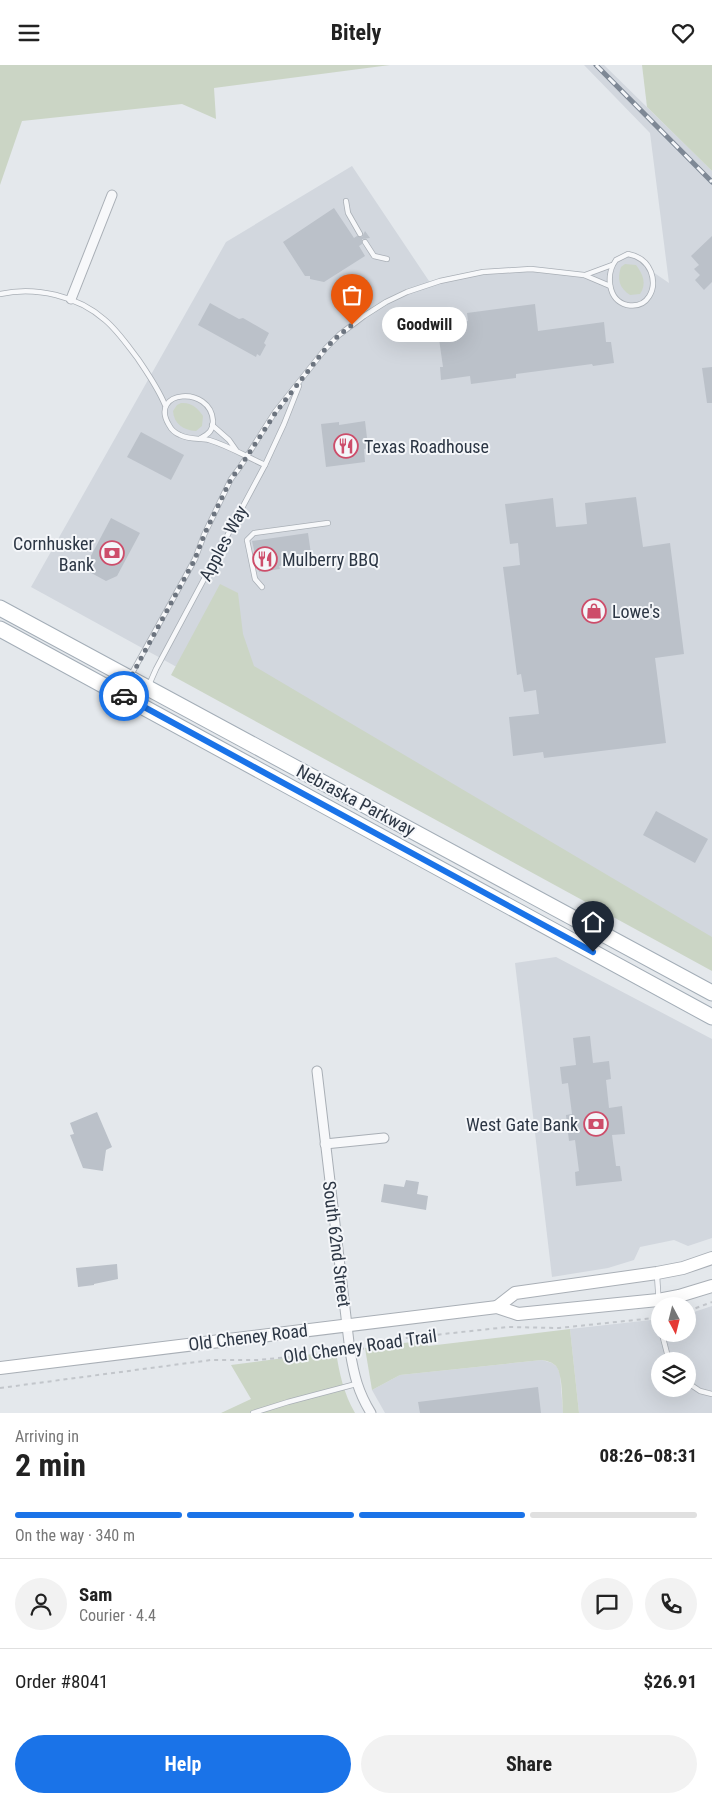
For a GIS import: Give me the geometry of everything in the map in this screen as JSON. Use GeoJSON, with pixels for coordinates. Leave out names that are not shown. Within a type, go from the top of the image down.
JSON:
{"type":"FeatureCollection","features":[{"type":"Feature","properties":{"kind":"main road","name":"Nebraska Parkway"},"geometry":{"type":"LineString","coordinates":[[0,607],[148,689],[712,993]]}},
{"type":"Feature","properties":{"kind":"main road","name":"Nebraska Parkway"},"geometry":{"type":"LineString","coordinates":[[0,629],[712,1017]]}},
{"type":"Feature","properties":{"kind":"main road","name":"Old Cheney Road"},"geometry":{"type":"LineString","coordinates":[[497,1307],[515,1293],[657,1273],[683,1268],[712,1258]]}},
{"type":"Feature","properties":{"kind":"main road","name":"Old Cheney Road"},"geometry":{"type":"LineString","coordinates":[[672,1297],[712,1286]]}},
{"type":"Feature","properties":{"kind":"main road","name":"Old Cheney Road"},"geometry":{"type":"LineString","coordinates":[[0,1368],[497,1307],[518,1314],[651,1301]]}},
{"type":"Feature","properties":{"kind":"street"},"geometry":{"type":"LineString","coordinates":[[71,299],[112,195]]}},
{"type":"Feature","properties":{"kind":"street","name":"South 62nd Street"},"geometry":{"type":"LineString","coordinates":[[317,1071],[350,1351],[356,1384],[371,1413]]}},
{"type":"Feature","properties":{"kind":"street"},"geometry":{"type":"LineString","coordinates":[[325,1144],[384,1138]]}},
{"type":"Feature","properties":{"kind":"lane"},"geometry":{"type":"LineString","coordinates":[[346,201],[348,213],[360,234]]}},
{"type":"Feature","properties":{"kind":"lane"},"geometry":{"type":"LineString","coordinates":[[365,242],[374,256],[387,259]]}},
{"type":"Feature","properties":{"kind":"lane"},"geometry":{"type":"LineString","coordinates":[[628,254],[638,257],[648,266],[653,284],[646,302],[635,305],[627,305],[620,301],[610,286],[612,265],[616,260],[628,254]]}},
{"type":"Feature","properties":{"kind":"lane","name":"Apples Way"},"geometry":{"type":"LineString","coordinates":[[584,275],[612,265]]}},
{"type":"Feature","properties":{"kind":"lane","name":"Apples Way"},"geometry":{"type":"LineString","coordinates":[[121,695],[195,559],[204,535],[231,479],[276,412],[339,335],[386,302],[406,292],[440,281],[483,272],[531,269],[584,275],[610,286]]}},
{"type":"Feature","properties":{"kind":"lane"},"geometry":{"type":"LineString","coordinates":[[0,294],[22,291],[71,299],[105,320],[116,331],[150,376],[166,405]]}},
{"type":"Feature","properties":{"kind":"lane","name":"Apples Way"},"geometry":{"type":"LineString","coordinates":[[140,705],[156,669],[265,465],[284,424],[301,380]]}},
{"type":"Feature","properties":{"kind":"lane"},"geometry":{"type":"LineString","coordinates":[[201,438],[211,431],[213,419],[209,409],[201,401],[189,395],[178,396],[166,405],[164,413],[166,420],[174,431],[187,438],[201,438],[236,450],[265,465]]}},
{"type":"Feature","properties":{"kind":"lane"},"geometry":{"type":"LineString","coordinates":[[212,425],[229,440],[236,450]]}},
{"type":"Feature","properties":{"kind":"lane"},"geometry":{"type":"LineString","coordinates":[[262,587],[255,579],[247,540],[254,533],[328,523]]}},
{"type":"Feature","properties":{"kind":"lane"},"geometry":{"type":"LineString","coordinates":[[657,1273],[658,1297]]}},
{"type":"Feature","properties":{"kind":"lane"},"geometry":{"type":"LineString","coordinates":[[253,1413],[356,1384]]}},
{"type":"Feature","properties":{"kind":"lane"},"geometry":{"type":"LineString","coordinates":[[696,1388],[712,1393]]}},
{"type":"Feature","properties":{"kind":"path"},"geometry":{"type":"LineString","coordinates":[[696,1308],[712,1302]]}},
{"type":"Feature","properties":{"kind":"path","name":"Old Cheney Road Trail"},"geometry":{"type":"LineString","coordinates":[[0,1388],[211,1361],[258,1360],[350,1351],[368,1348],[375,1342],[388,1340],[508,1327],[553,1328],[651,1320]]}},
{"type":"Feature","properties":{"kind":"shaded area"},"geometry":{"type":"Polygon","coordinates":[[[584,65],[604,65],[712,171],[712,961],[31,587],[226,242],[352,166],[431,284],[461,276],[531,269],[584,275],[612,265],[628,254],[638,257],[650,270],[669,283],[650,133],[584,65]]]}},
{"type":"Feature","properties":{"kind":"shaded area","name":"West Gate Bank"},"geometry":{"type":"Polygon","coordinates":[[[556,957],[712,1039],[712,1238],[688,1246],[674,1240],[640,1247],[634,1260],[608,1268],[552,1277],[515,963],[556,957]]]}},
{"type":"Feature","properties":{"kind":"shaded area"},"geometry":{"type":"Polygon","coordinates":[[[712,1306],[712,1413],[579,1413],[570,1329],[651,1320],[651,1343],[696,1343],[696,1311],[712,1306]]]}},
{"type":"Feature","properties":{"kind":"shaded area"},"geometry":{"type":"Polygon","coordinates":[[[542,1360],[552,1363],[557,1367],[560,1374],[563,1413],[385,1413],[372,1390],[400,1375],[542,1360]]]}},
{"type":"Feature","properties":{"kind":"green space"},"geometry":{"type":"Polygon","coordinates":[[[0,65],[390,65],[214,88],[216,119],[182,104],[22,121],[0,185],[0,65]]]}},
{"type":"Feature","properties":{"kind":"green space"},"geometry":{"type":"Polygon","coordinates":[[[642,65],[712,65],[712,171],[647,107],[642,65]]]}},
{"type":"Feature","properties":{"kind":"green space"},"geometry":{"type":"Polygon","coordinates":[[[625,264],[636,265],[641,272],[644,283],[640,294],[630,295],[621,286],[619,279],[620,271],[621,267],[625,264]]]}},
{"type":"Feature","properties":{"kind":"green space"},"geometry":{"type":"Polygon","coordinates":[[[181,403],[188,403],[194,406],[203,416],[202,426],[196,431],[183,428],[177,423],[173,411],[181,403]]]}},
{"type":"Feature","properties":{"kind":"green space"},"geometry":{"type":"Polygon","coordinates":[[[220,584],[238,593],[243,634],[254,666],[712,937],[712,971],[171,675],[220,584]]]}},
{"type":"Feature","properties":{"kind":"green space"},"geometry":{"type":"Polygon","coordinates":[[[570,1329],[579,1413],[563,1413],[561,1382],[558,1370],[553,1364],[542,1360],[400,1375],[372,1390],[365,1348],[427,1340],[428,1346],[570,1329]]]}},
{"type":"Feature","properties":{"kind":"green space"},"geometry":{"type":"Polygon","coordinates":[[[336,1351],[342,1383],[355,1413],[221,1413],[251,1399],[231,1365],[336,1351]]]}},
{"type":"Feature","properties":{"kind":"building"},"geometry":{"type":"Polygon","coordinates":[[[334,208],[354,238],[357,236],[362,237],[365,231],[370,238],[362,239],[362,244],[359,246],[365,256],[324,282],[310,279],[310,276],[305,276],[283,242],[334,208]]]}},
{"type":"Feature","properties":{"kind":"building"},"geometry":{"type":"Polygon","coordinates":[[[712,236],[712,282],[704,290],[695,280],[700,275],[694,269],[699,265],[691,256],[712,236]]]}},
{"type":"Feature","properties":{"kind":"building"},"geometry":{"type":"Polygon","coordinates":[[[210,303],[239,319],[243,318],[269,333],[264,343],[266,345],[260,356],[257,354],[256,357],[198,325],[210,303]]]}},
{"type":"Feature","properties":{"kind":"building"},"geometry":{"type":"Polygon","coordinates":[[[535,304],[538,331],[604,322],[606,342],[611,342],[614,363],[516,374],[516,378],[471,384],[470,376],[441,380],[440,367],[443,367],[437,325],[468,321],[467,313],[535,304]]]}},
{"type":"Feature","properties":{"kind":"building"},"geometry":{"type":"Polygon","coordinates":[[[712,367],[712,403],[707,403],[702,368],[712,367]]]}},
{"type":"Feature","properties":{"kind":"building"},"geometry":{"type":"Polygon","coordinates":[[[365,421],[367,438],[370,438],[372,448],[364,449],[365,462],[326,467],[321,424],[339,422],[339,425],[365,421]]]}},
{"type":"Feature","properties":{"kind":"building"},"geometry":{"type":"Polygon","coordinates":[[[141,432],[184,455],[171,480],[127,457],[141,432]]]}},
{"type":"Feature","properties":{"kind":"building","name":"Lowe's"},"geometry":{"type":"Polygon","coordinates":[[[636,497],[643,547],[670,543],[684,654],[655,658],[666,743],[544,758],[543,752],[513,756],[509,717],[539,714],[536,690],[524,692],[521,674],[517,675],[503,567],[520,565],[518,543],[510,544],[505,504],[553,498],[556,527],[587,524],[585,503],[636,497]]]}},
{"type":"Feature","properties":{"kind":"building"},"geometry":{"type":"Polygon","coordinates":[[[111,518],[140,533],[117,576],[106,581],[84,569],[111,518]]]}},
{"type":"Feature","properties":{"kind":"building"},"geometry":{"type":"Polygon","coordinates":[[[308,533],[312,561],[279,566],[280,569],[259,572],[252,541],[308,533]]]}},
{"type":"Feature","properties":{"kind":"building"},"geometry":{"type":"Polygon","coordinates":[[[656,811],[708,839],[695,863],[643,835],[656,811]]]}},
{"type":"Feature","properties":{"kind":"building","name":"West Gate Bank"},"geometry":{"type":"Polygon","coordinates":[[[590,1036],[593,1063],[609,1061],[611,1079],[606,1080],[609,1108],[622,1106],[625,1134],[612,1135],[616,1166],[620,1166],[622,1181],[576,1186],[575,1172],[579,1171],[575,1140],[569,1141],[566,1115],[572,1114],[568,1083],[562,1084],[560,1067],[576,1065],[573,1038],[590,1036]]]}},
{"type":"Feature","properties":{"kind":"building"},"geometry":{"type":"Polygon","coordinates":[[[97,1112],[112,1147],[106,1150],[103,1171],[83,1168],[70,1135],[74,1134],[70,1123],[97,1112]]]}},
{"type":"Feature","properties":{"kind":"building"},"geometry":{"type":"Polygon","coordinates":[[[406,1180],[419,1182],[417,1194],[428,1196],[426,1210],[381,1202],[384,1184],[404,1187],[406,1180]]]}},
{"type":"Feature","properties":{"kind":"building"},"geometry":{"type":"Polygon","coordinates":[[[117,1264],[118,1279],[78,1287],[76,1268],[117,1264]]]}},
{"type":"Feature","properties":{"kind":"building"},"geometry":{"type":"Polygon","coordinates":[[[538,1387],[541,1413],[420,1413],[418,1402],[538,1387]]]}},
{"type":"Feature","properties":{"kind":"railway"},"geometry":{"type":"LineString","coordinates":[[596,65],[712,182]]}},
{"type":"Feature","properties":{"kind":"way so far"},"geometry":{"type":"LineString","coordinates":[[124,696],[121,695],[195,559],[216,507],[231,479],[276,412],[326,348],[352,325]]}},
{"type":"Feature","properties":{"kind":"place","name":"Goodwill"},"geometry":{"type":"Point","coordinates":[352,325]}},
{"type":"Feature","properties":{"kind":"place","name":"Texas Roadhouse"},"geometry":{"type":"Point","coordinates":[346,446]}},
{"type":"Feature","properties":{"kind":"place","name":"Cornhusker Bank"},"geometry":{"type":"Point","coordinates":[112,553]}},
{"type":"Feature","properties":{"kind":"place","name":"Mulberry BBQ"},"geometry":{"type":"Point","coordinates":[265,559]}},
{"type":"Feature","properties":{"kind":"place","name":"Lowe's"},"geometry":{"type":"Point","coordinates":[594,611]}},
{"type":"Feature","properties":{"kind":"place","name":"West Gate Bank"},"geometry":{"type":"Point","coordinates":[596,1124]}},
{"type":"Feature","properties":{"kind":"route"},"geometry":{"type":"LineString","coordinates":[[124,696],[593,952]]}}]}
